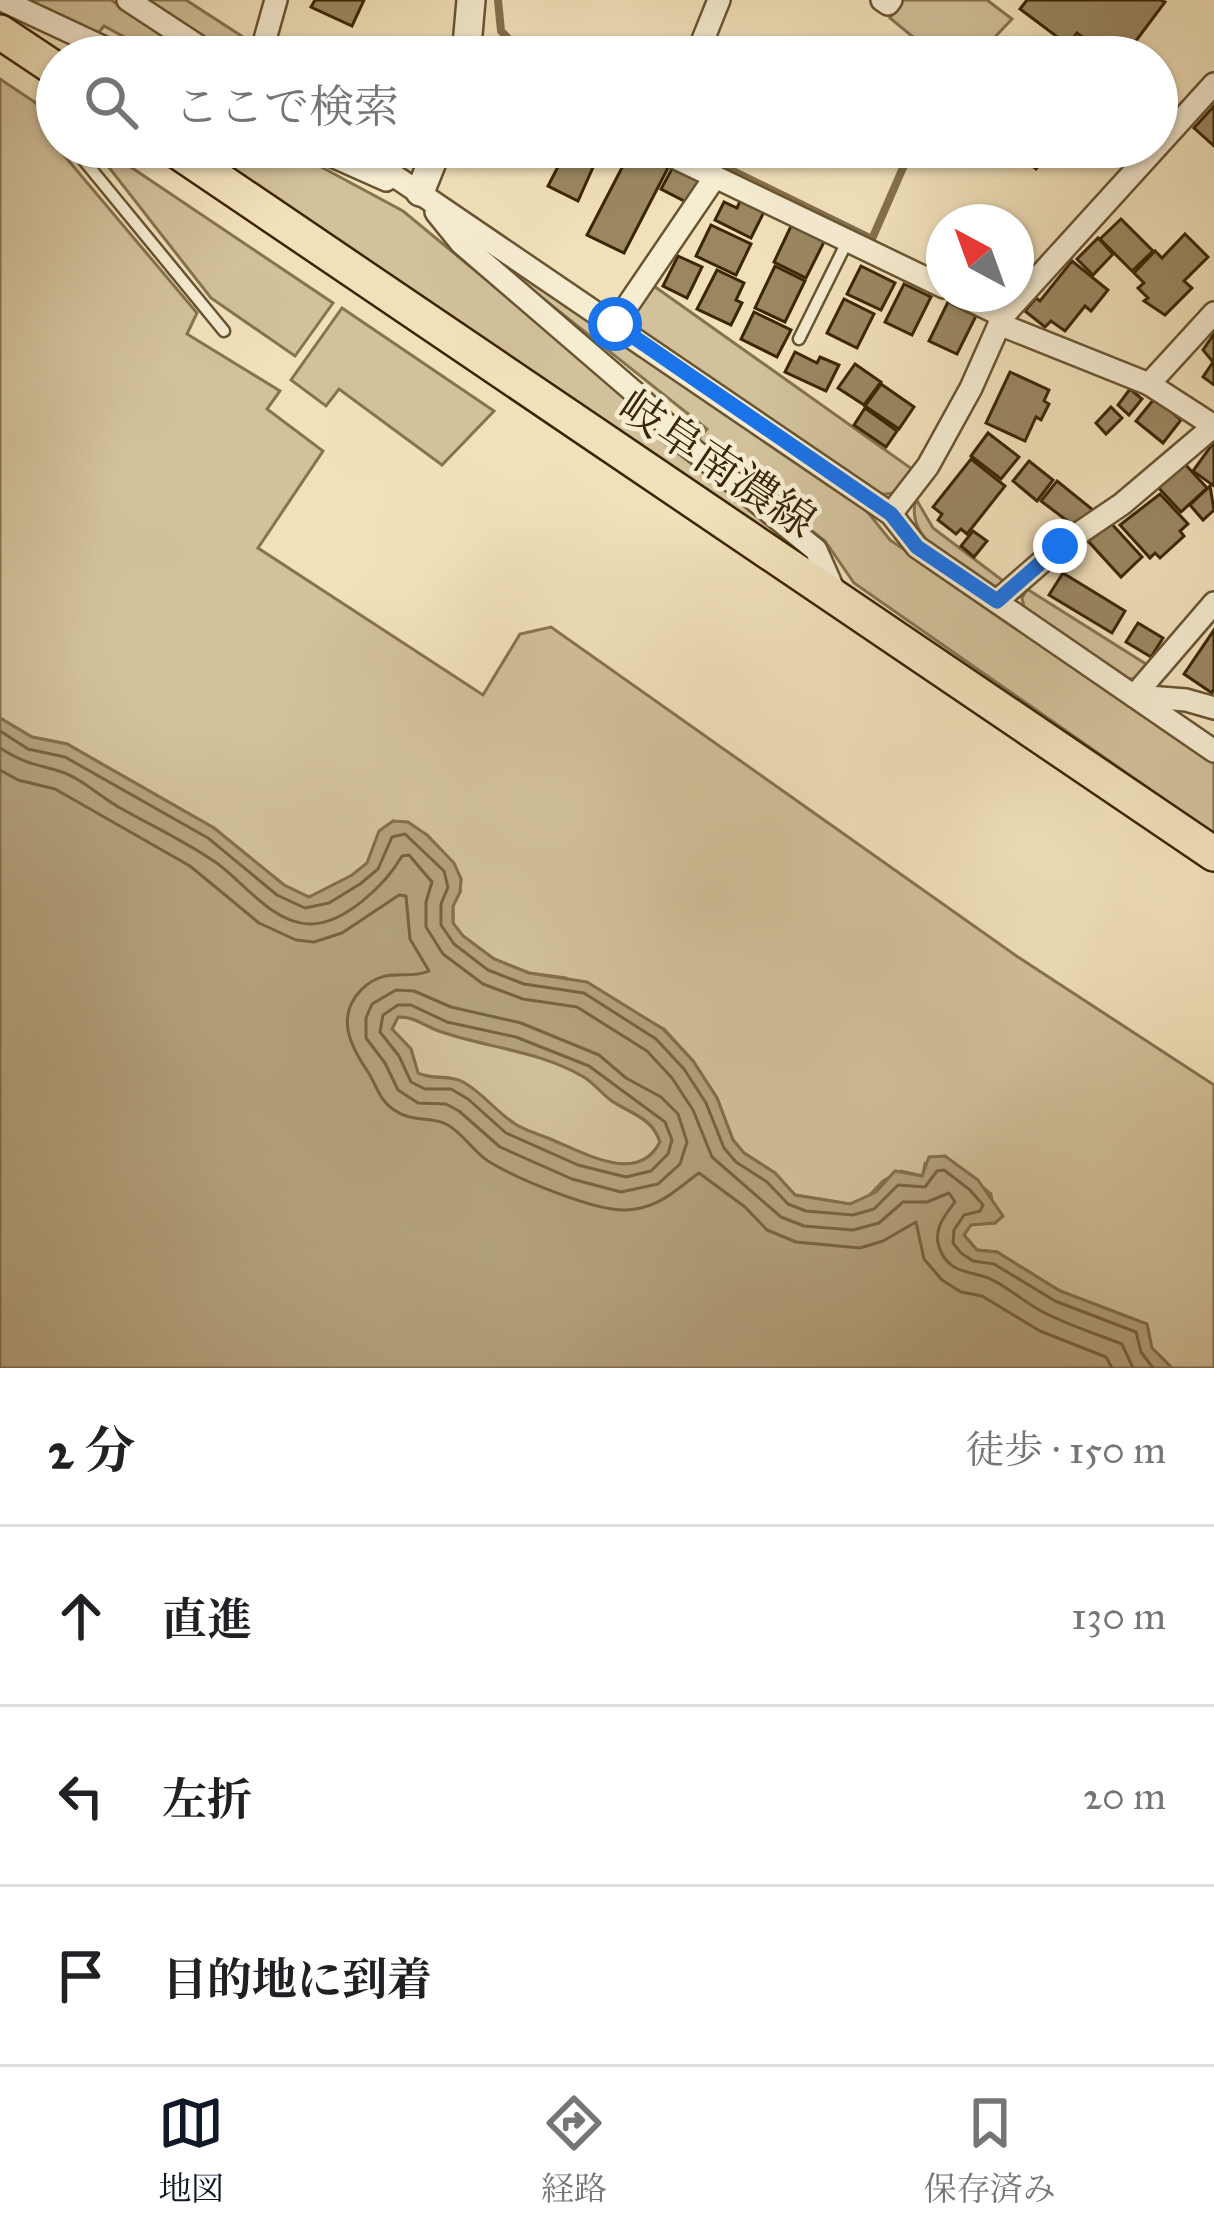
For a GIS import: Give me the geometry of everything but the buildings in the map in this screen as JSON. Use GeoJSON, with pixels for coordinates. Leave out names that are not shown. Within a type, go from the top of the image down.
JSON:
{"type":"FeatureCollection","features":[{"type":"Feature","properties":{"kind":"main road"},"geometry":{"type":"LineString","coordinates":[[0,32],[36,56]]}},
{"type":"Feature","properties":{"kind":"main road","name":"岐阜南濃線"},"geometry":{"type":"LineString","coordinates":[[202,168],[1214,854]]}},
{"type":"Feature","properties":{"kind":"street"},"geometry":{"type":"LineString","coordinates":[[2,0],[79,36]]}},
{"type":"Feature","properties":{"kind":"street"},"geometry":{"type":"LineString","coordinates":[[128,0],[182,36]]}},
{"type":"Feature","properties":{"kind":"street"},"geometry":{"type":"LineString","coordinates":[[266,36],[276,0]]}},
{"type":"Feature","properties":{"kind":"street"},"geometry":{"type":"LineString","coordinates":[[469,36],[471,0]]}},
{"type":"Feature","properties":{"kind":"street"},"geometry":{"type":"LineString","coordinates":[[704,36],[719,0]]}},
{"type":"Feature","properties":{"kind":"street"},"geometry":{"type":"LineString","coordinates":[[1178,124],[1214,84]]}},
{"type":"Feature","properties":{"kind":"street"},"geometry":{"type":"LineString","coordinates":[[355,168],[420,192],[461,243],[633,391],[685,443],[816,550],[838,599]]}},
{"type":"Feature","properties":{"kind":"street"},"geometry":{"type":"LineString","coordinates":[[384,168],[891,514],[917,547],[1214,751]]}},
{"type":"Feature","properties":{"kind":"street"},"geometry":{"type":"LineString","coordinates":[[420,192],[430,168]]}},
{"type":"Feature","properties":{"kind":"street"},"geometry":{"type":"LineString","coordinates":[[697,168],[926,278]]}},
{"type":"Feature","properties":{"kind":"street"},"geometry":{"type":"LineString","coordinates":[[891,514],[928,466],[1001,320],[1138,168]]}},
{"type":"Feature","properties":{"kind":"street"},"geometry":{"type":"LineString","coordinates":[[615,324],[715,177]]}},
{"type":"Feature","properties":{"kind":"street"},"geometry":{"type":"LineString","coordinates":[[988,312],[1150,385],[1214,427],[997,601]]}},
{"type":"Feature","properties":{"kind":"street"},"geometry":{"type":"LineString","coordinates":[[1150,385],[1214,313]]}},
{"type":"Feature","properties":{"kind":"street"},"geometry":{"type":"LineString","coordinates":[[1134,696],[1214,603]]}},
{"type":"Feature","properties":{"kind":"street"},"geometry":{"type":"LineString","coordinates":[[1134,696],[1186,700],[1214,708]]}},
{"type":"Feature","properties":{"kind":"lane"},"geometry":{"type":"LineString","coordinates":[[91,168],[224,332]]}},
{"type":"Feature","properties":{"kind":"lane"},"geometry":{"type":"LineString","coordinates":[[799,339],[848,240]]}},
{"type":"Feature","properties":{"kind":"shaded area"},"geometry":{"type":"Polygon","coordinates":[[[26,0],[111,0],[165,36],[122,36],[104,26],[93,36],[26,0]]]}},
{"type":"Feature","properties":{"kind":"shaded area"},"geometry":{"type":"Polygon","coordinates":[[[145,0],[186,0],[242,36],[199,36],[145,0]]]}},
{"type":"Feature","properties":{"kind":"shaded area"},"geometry":{"type":"Polygon","coordinates":[[[902,0],[987,0],[1012,19],[996,36],[912,36],[890,18],[902,0]]]}},
{"type":"Feature","properties":{"kind":"shaded area"},"geometry":{"type":"Polygon","coordinates":[[[0,79],[36,103],[36,168],[75,168],[197,313],[187,334],[280,391],[267,409],[323,451],[258,548],[483,695],[520,634],[551,627],[1018,957],[1214,1085],[1214,1368],[1172,1368],[1151,1347],[1147,1324],[1060,1291],[997,1252],[977,1250],[964,1235],[971,1224],[995,1223],[991,1194],[945,1156],[925,1163],[923,1176],[901,1171],[866,1199],[850,1204],[795,1195],[733,1140],[717,1098],[664,1029],[566,978],[529,973],[494,959],[463,936],[453,924],[461,879],[454,864],[427,835],[393,821],[363,868],[309,897],[284,885],[214,828],[67,744],[32,737],[0,718],[0,79]]]}},
{"type":"Feature","properties":{"kind":"shaded area"},"geometry":{"type":"Polygon","coordinates":[[[109,168],[132,168],[333,303],[295,356],[211,298],[109,168]]]}},
{"type":"Feature","properties":{"kind":"shaded area"},"geometry":{"type":"Polygon","coordinates":[[[226,168],[323,168],[403,211],[632,400],[626,414],[808,552],[806,558],[226,168]]]}},
{"type":"Feature","properties":{"kind":"shaded area"},"geometry":{"type":"Polygon","coordinates":[[[472,242],[857,499],[890,540],[1214,762],[1214,834],[854,583],[825,541],[697,441],[707,429],[472,242]]]}},
{"type":"Feature","properties":{"kind":"shaded area"},"geometry":{"type":"Polygon","coordinates":[[[651,284],[912,469],[894,493],[877,495],[635,328],[633,313],[651,284]]]}},
{"type":"Feature","properties":{"kind":"shaded area"},"geometry":{"type":"Polygon","coordinates":[[[342,308],[494,411],[442,465],[339,389],[326,406],[291,380],[342,308]]]}},
{"type":"Feature","properties":{"kind":"shaded area"},"geometry":{"type":"Polygon","coordinates":[[[916,499],[933,528],[1010,586],[995,590],[927,542],[914,515],[916,499]]]}},
{"type":"Feature","properties":{"kind":"shaded area"},"geometry":{"type":"Polygon","coordinates":[[[1027,589],[1149,666],[1133,679],[1123,678],[1025,612],[1022,598],[1027,589]]]}},
{"type":"Feature","properties":{"kind":"shaded area"},"geometry":{"type":"Polygon","coordinates":[[[398,1017],[567,1068],[647,1122],[660,1142],[650,1155],[624,1164],[593,1158],[523,1129],[463,1082],[418,1073],[411,1049],[392,1029],[398,1017]]]}},
{"type":"Feature","properties":{"kind":"water"},"geometry":{"type":"Polygon","coordinates":[[[0,718],[32,737],[67,744],[214,828],[284,885],[309,897],[367,863],[379,831],[393,821],[408,822],[454,863],[461,879],[453,923],[463,936],[494,959],[529,973],[587,982],[663,1029],[693,1061],[717,1098],[733,1140],[795,1195],[850,1204],[876,1192],[895,1171],[922,1176],[929,1157],[945,1156],[978,1180],[1003,1216],[995,1223],[971,1225],[964,1235],[977,1250],[997,1252],[1060,1291],[1147,1324],[1152,1348],[1172,1368],[0,1368],[0,718]],[[398,1017],[392,1029],[411,1049],[418,1073],[463,1082],[523,1129],[624,1164],[650,1155],[660,1142],[647,1121],[567,1068],[398,1017]]]}},
{"type":"Feature","properties":{"kind":"waterway"},"geometry":{"type":"LineString","coordinates":[[498,0],[501,31],[506,36]]}},
{"type":"Feature","properties":{"kind":"waterway"},"geometry":{"type":"LineString","coordinates":[[727,168],[872,239],[903,168]]}},
{"type":"Feature","properties":{"kind":"route"},"geometry":{"type":"LineString","coordinates":[[615,324],[891,514],[917,547],[997,601],[1060,546]]}}]}
